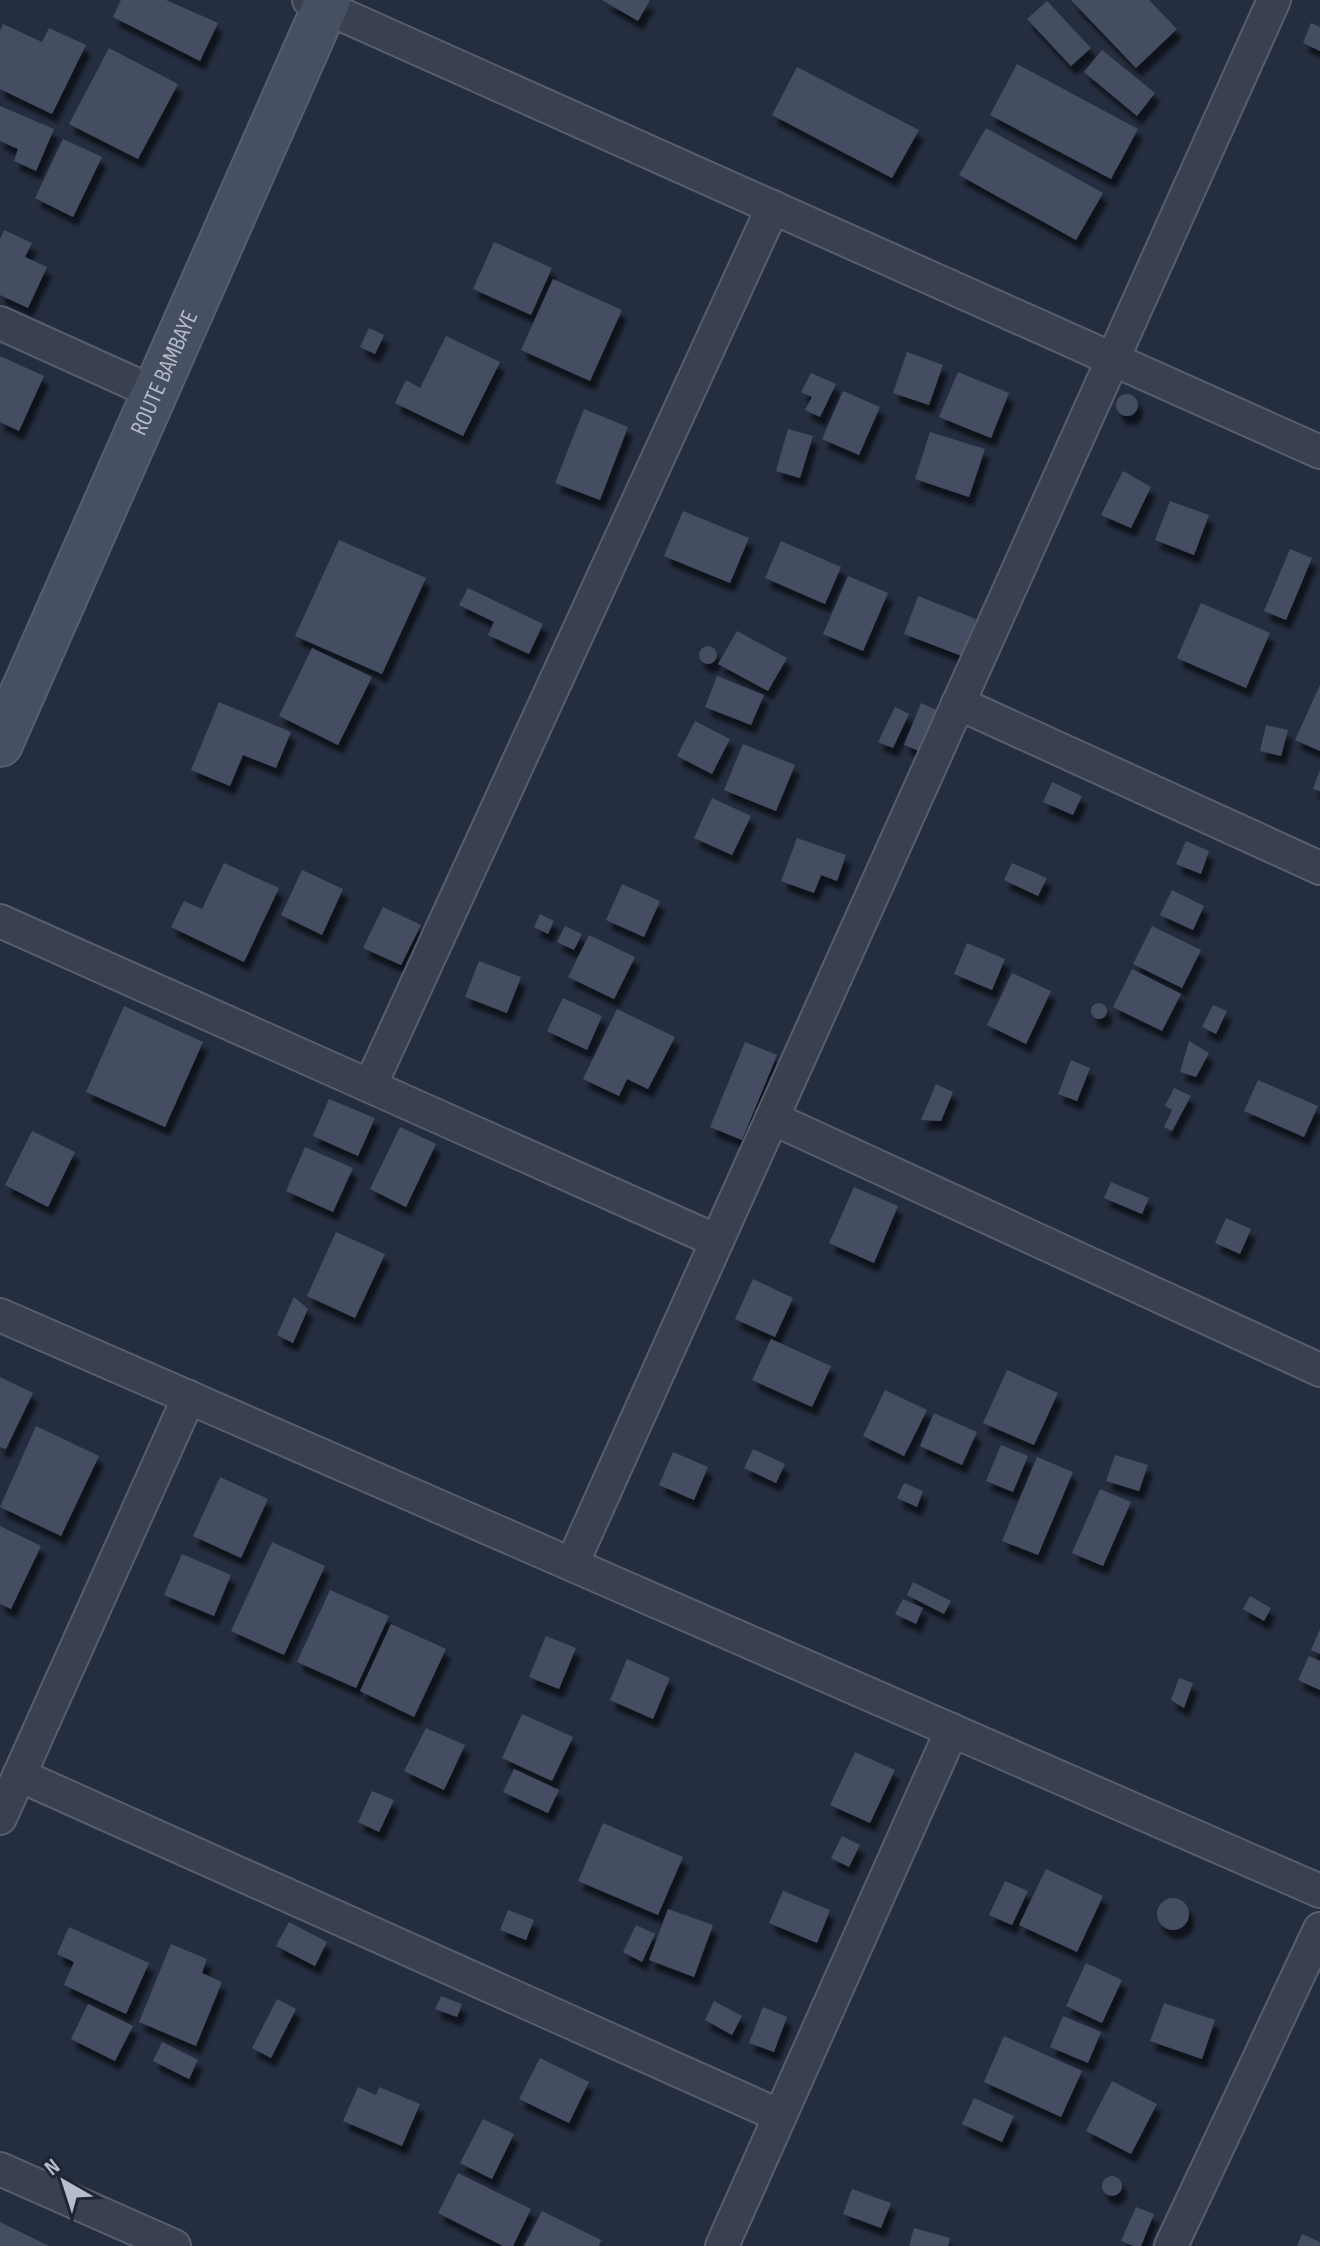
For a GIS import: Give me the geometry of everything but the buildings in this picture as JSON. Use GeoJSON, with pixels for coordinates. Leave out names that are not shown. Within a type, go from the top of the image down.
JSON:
{"type":"FeatureCollection","features":[{"type":"Feature","properties":{"kind":"street"},"geometry":{"type":"LineString","coordinates":[[572,1564],[1274,0]]}},
{"type":"Feature","properties":{"kind":"street"},"geometry":{"type":"LineString","coordinates":[[321,2],[1320,452]]}},
{"type":"Feature","properties":{"kind":"street","name":"ROUTE BAMBAYE"},"geometry":{"type":"LineString","coordinates":[[0,744],[155,393],[321,2]]}},
{"type":"Feature","properties":{"kind":"street"},"geometry":{"type":"LineString","coordinates":[[370,1086],[773,207]]}},
{"type":"Feature","properties":{"kind":"street"},"geometry":{"type":"LineString","coordinates":[[0,323],[155,393]]}},
{"type":"Feature","properties":{"kind":"street"},"geometry":{"type":"LineString","coordinates":[[958,703],[1320,868]]}},
{"type":"Feature","properties":{"kind":"street"},"geometry":{"type":"LineString","coordinates":[[0,921],[717,1241]]}},
{"type":"Feature","properties":{"kind":"street"},"geometry":{"type":"LineString","coordinates":[[772,1118],[1320,1370]]}},
{"type":"Feature","properties":{"kind":"street"},"geometry":{"type":"LineString","coordinates":[[0,1315],[1320,1891]]}},
{"type":"Feature","properties":{"kind":"street"},"geometry":{"type":"LineString","coordinates":[[0,1818],[189,1397]]}},
{"type":"Feature","properties":{"kind":"street"},"geometry":{"type":"LineString","coordinates":[[722,2246],[952,1730]]}},
{"type":"Feature","properties":{"kind":"street"},"geometry":{"type":"LineString","coordinates":[[19,1775],[780,2116]]}},
{"type":"Feature","properties":{"kind":"street"},"geometry":{"type":"LineString","coordinates":[[1171,2246],[1320,1929]]}},
{"type":"Feature","properties":{"kind":"street"},"geometry":{"type":"LineString","coordinates":[[0,2169],[174,2246]]}}]}
